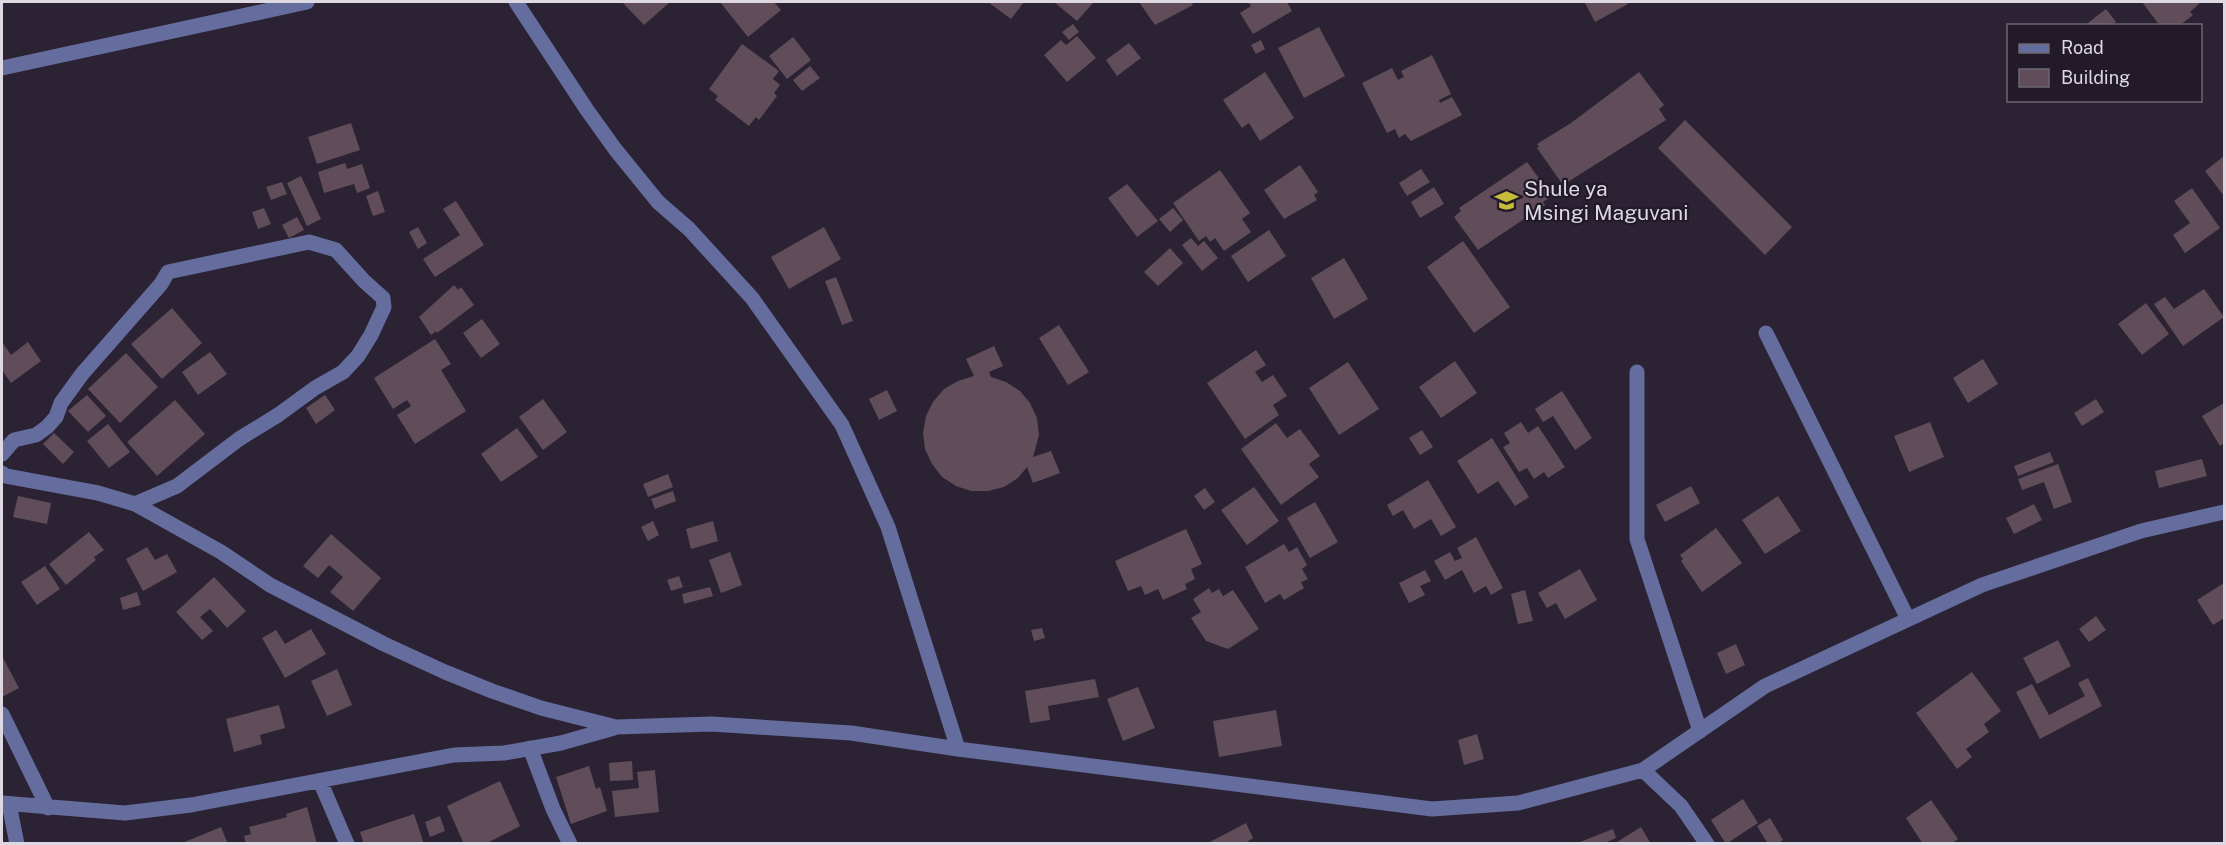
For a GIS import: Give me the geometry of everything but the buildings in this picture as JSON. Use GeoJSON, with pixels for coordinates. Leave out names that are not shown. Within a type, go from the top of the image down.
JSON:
{"type":"FeatureCollection","features":[{"type":"Feature","properties":{"kind":"street"},"geometry":{"type":"LineString","coordinates":[[2,68],[307,2]]}},
{"type":"Feature","properties":{"kind":"street"},"geometry":{"type":"LineString","coordinates":[[516,2],[586,110],[615,149],[658,202],[689,229],[752,298],[842,425],[888,527],[958,749]]}},
{"type":"Feature","properties":{"kind":"street"},"geometry":{"type":"LineString","coordinates":[[2,454],[14,440],[36,435],[47,427],[56,417],[61,403],[82,374],[161,284],[168,272],[309,242],[336,250],[383,298],[384,307],[358,356],[343,372],[239,439],[177,486],[135,504]]}},
{"type":"Feature","properties":{"kind":"street"},"geometry":{"type":"LineString","coordinates":[[1766,333],[1908,619]]}},
{"type":"Feature","properties":{"kind":"street"},"geometry":{"type":"LineString","coordinates":[[1637,372],[1637,539],[1700,731]]}},
{"type":"Feature","properties":{"kind":"street"},"geometry":{"type":"LineString","coordinates":[[2,473],[6,476],[75,489],[135,504],[229,557],[270,585],[384,644],[492,691],[541,708],[616,727]]}},
{"type":"Feature","properties":{"kind":"street"},"geometry":{"type":"LineString","coordinates":[[16,843],[5,803],[125,813],[212,802],[454,755],[504,753],[561,743],[616,727],[712,724],[851,734],[1432,809],[1518,803],[1643,770],[1766,686],[1982,585],[2141,531],[2224,512]]}},
{"type":"Feature","properties":{"kind":"street"},"geometry":{"type":"LineString","coordinates":[[2,714],[48,808]]}},
{"type":"Feature","properties":{"kind":"street"},"geometry":{"type":"LineString","coordinates":[[530,748],[553,809],[570,843]]}},
{"type":"Feature","properties":{"kind":"street"},"geometry":{"type":"LineString","coordinates":[[1643,770],[1681,806],[1707,843]]}},
{"type":"Feature","properties":{"kind":"street"},"geometry":{"type":"LineString","coordinates":[[320,781],[347,843]]}},
{"type":"Feature","properties":{"kind":"place","name":"Shule ya Msingi Maguvani"},"geometry":{"type":"Point","coordinates":[1506,200]}}]}
